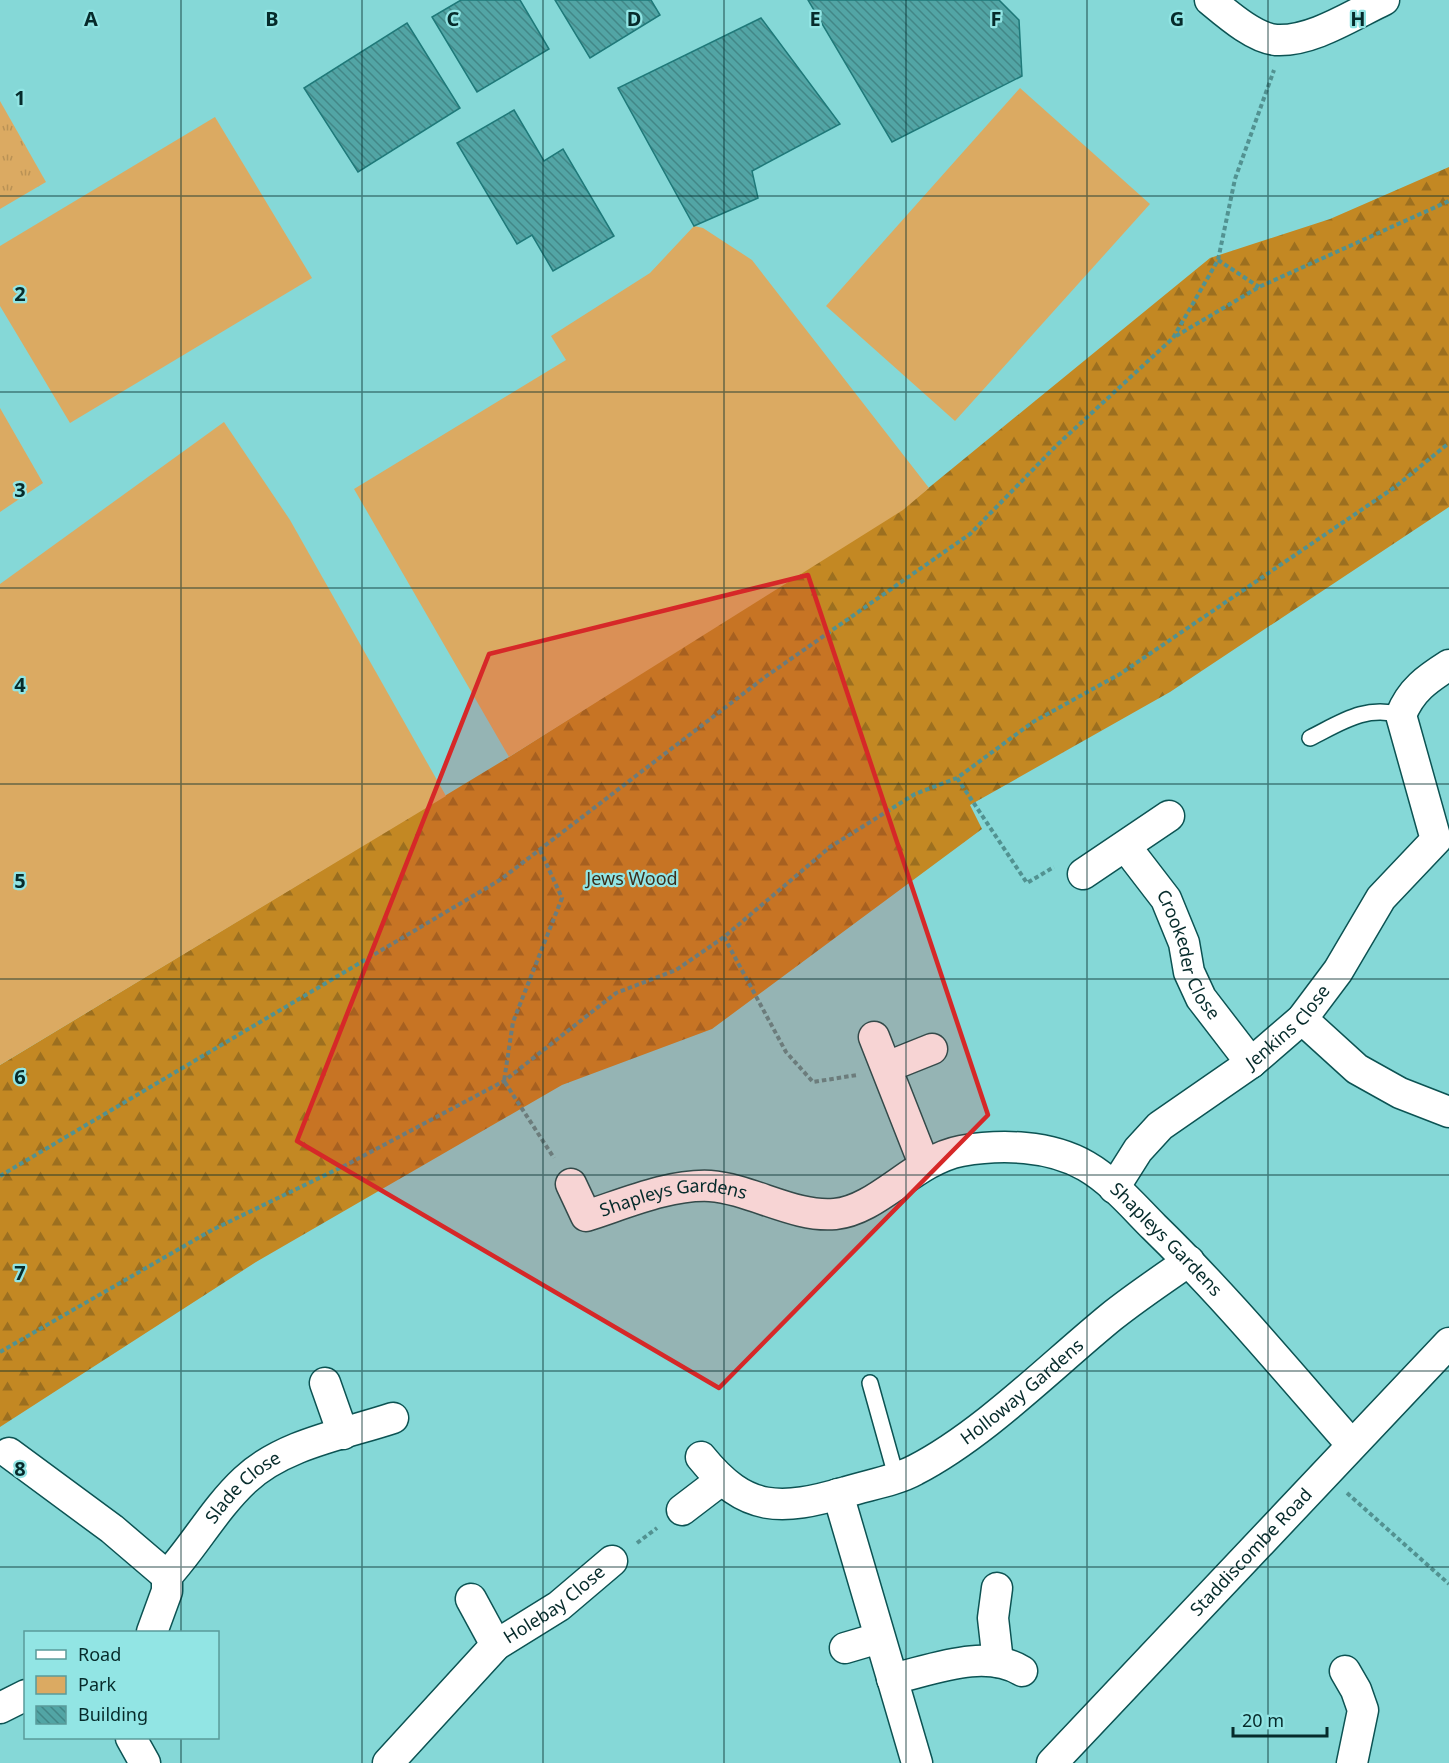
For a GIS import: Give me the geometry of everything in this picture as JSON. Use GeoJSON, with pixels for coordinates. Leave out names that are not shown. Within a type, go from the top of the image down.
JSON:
{"type":"FeatureCollection","features":[{"type":"Feature","properties":{"kind":"street"},"geometry":{"type":"LineString","coordinates":[[1210,0],[1239,24],[1275,40],[1309,34],[1384,0]]}},
{"type":"Feature","properties":{"kind":"street"},"geometry":{"type":"LineString","coordinates":[[1401,715],[1408,698],[1423,682],[1449,665]]}},
{"type":"Feature","properties":{"kind":"street","name":"Jenkins Close"},"geometry":{"type":"LineString","coordinates":[[1114,1188],[1138,1150],[1160,1126],[1251,1063],[1302,1019],[1338,971],[1381,898],[1443,841],[1401,715]]}},
{"type":"Feature","properties":{"kind":"street"},"geometry":{"type":"LineString","coordinates":[[1083,874],[1169,816]]}},
{"type":"Feature","properties":{"kind":"street","name":"Crookeder Close"},"geometry":{"type":"LineString","coordinates":[[1126,847],[1167,899],[1184,943],[1190,972],[1201,998],[1251,1063]]}},
{"type":"Feature","properties":{"kind":"street"},"geometry":{"type":"LineString","coordinates":[[1302,1019],[1357,1069],[1400,1093],[1449,1112]]}},
{"type":"Feature","properties":{"kind":"street"},"geometry":{"type":"LineString","coordinates":[[874,1037],[924,1164]]}},
{"type":"Feature","properties":{"kind":"street"},"geometry":{"type":"LineString","coordinates":[[887,1067],[932,1049]]}},
{"type":"Feature","properties":{"kind":"street","name":"Shapleys Gardens"},"geometry":{"type":"LineString","coordinates":[[571,1184],[586,1216],[677,1189],[709,1186],[740,1191],[808,1212],[836,1214],[869,1202],[924,1164],[959,1151],[1003,1147],[1045,1151],[1085,1166],[1114,1188],[1189,1261],[1352,1444]]}},
{"type":"Feature","properties":{"kind":"street","name":"Holloway Gardens"},"geometry":{"type":"LineString","coordinates":[[701,1457],[720,1481],[746,1498],[777,1505],[807,1503],[913,1472],[961,1443],[1114,1314],[1189,1261]]}},
{"type":"Feature","properties":{"kind":"street","name":"Staddiscombe Road"},"geometry":{"type":"LineString","coordinates":[[1052,1763],[1449,1342]]}},
{"type":"Feature","properties":{"kind":"street"},"geometry":{"type":"LineString","coordinates":[[325,1383],[343,1434]]}},
{"type":"Feature","properties":{"kind":"street","name":"Slade Close"},"geometry":{"type":"LineString","coordinates":[[167,1576],[189,1552],[219,1509],[247,1478],[286,1453],[393,1418]]}},
{"type":"Feature","properties":{"kind":"street"},"geometry":{"type":"LineString","coordinates":[[9,1453],[112,1529],[167,1576],[167,1591],[152,1631]]}},
{"type":"Feature","properties":{"kind":"street"},"geometry":{"type":"LineString","coordinates":[[682,1510],[720,1481]]}},
{"type":"Feature","properties":{"kind":"street"},"geometry":{"type":"LineString","coordinates":[[838,1494],[917,1763]]}},
{"type":"Feature","properties":{"kind":"street","name":"Holebay Close"},"geometry":{"type":"LineString","coordinates":[[388,1763],[496,1645],[559,1606],[612,1561]]}},
{"type":"Feature","properties":{"kind":"street"},"geometry":{"type":"LineString","coordinates":[[892,1679],[984,1660],[1010,1667],[993,1618],[997,1588]]}},
{"type":"Feature","properties":{"kind":"street","name":"Holebay Close"},"geometry":{"type":"LineString","coordinates":[[471,1599],[496,1645]]}},
{"type":"Feature","properties":{"kind":"street"},"geometry":{"type":"LineString","coordinates":[[845,1648],[879,1638]]}},
{"type":"Feature","properties":{"kind":"street"},"geometry":{"type":"LineString","coordinates":[[1345,1671],[1364,1710],[1352,1763]]}},
{"type":"Feature","properties":{"kind":"street"},"geometry":{"type":"LineString","coordinates":[[0,1708],[24,1696]]}},
{"type":"Feature","properties":{"kind":"street"},"geometry":{"type":"LineString","coordinates":[[132,1739],[146,1763]]}},
{"type":"Feature","properties":{"kind":"lane"},"geometry":{"type":"LineString","coordinates":[[1310,738],[1372,711],[1384,710],[1401,715]]}},
{"type":"Feature","properties":{"kind":"lane"},"geometry":{"type":"LineString","coordinates":[[870,1383],[896,1476]]}},
{"type":"Feature","properties":{"kind":"path"},"geometry":{"type":"LineString","coordinates":[[1173,338],[1218,260],[1235,179],[1274,70],[1275,40]]}},
{"type":"Feature","properties":{"kind":"path"},"geometry":{"type":"LineString","coordinates":[[0,1176],[500,880],[765,677],[970,534],[1058,444],[1173,338],[1258,287],[1449,201]]}},
{"type":"Feature","properties":{"kind":"path"},"geometry":{"type":"LineString","coordinates":[[1218,260],[1258,287]]}},
{"type":"Feature","properties":{"kind":"path"},"geometry":{"type":"LineString","coordinates":[[0,1352],[212,1230],[348,1164],[504,1081],[616,993],[676,970],[724,937],[830,847],[915,794],[957,778],[1033,722],[1140,661],[1395,487],[1449,443]]}},
{"type":"Feature","properties":{"kind":"path"},"geometry":{"type":"LineString","coordinates":[[957,778],[1027,883],[1075,855],[1083,874]]}},
{"type":"Feature","properties":{"kind":"path"},"geometry":{"type":"LineString","coordinates":[[540,850],[562,898],[513,1022],[504,1081],[571,1184]]}},
{"type":"Feature","properties":{"kind":"path"},"geometry":{"type":"LineString","coordinates":[[724,937],[786,1052],[813,1082],[855,1076],[887,1067]]}},
{"type":"Feature","properties":{"kind":"path"},"geometry":{"type":"LineString","coordinates":[[1324,1473],[1449,1584]]}},
{"type":"Feature","properties":{"kind":"path"},"geometry":{"type":"LineString","coordinates":[[612,1561],[682,1510]]}},
{"type":"Feature","properties":{"kind":"highlighted area"},"geometry":{"type":"Polygon","coordinates":[[[808,575],[988,1115],[719,1388],[297,1141],[489,654],[808,575]]]}},
{"type":"Feature","properties":{"kind":"green space"},"geometry":{"type":"Polygon","coordinates":[[[1020,88],[1150,204],[955,421],[826,306],[1020,88]]]}},
{"type":"Feature","properties":{"kind":"green space"},"geometry":{"type":"Polygon","coordinates":[[[0,101],[46,182],[0,209],[0,101]]]}},
{"type":"Feature","properties":{"kind":"green space"},"geometry":{"type":"Polygon","coordinates":[[[215,117],[312,278],[70,423],[0,306],[0,246],[215,117]]]}},
{"type":"Feature","properties":{"kind":"green space","name":"Jews Wood"},"geometry":{"type":"Polygon","coordinates":[[[1449,167],[1449,507],[1170,692],[970,805],[982,829],[712,1029],[562,1085],[256,1262],[0,1427],[0,1065],[509,757],[915,499],[1210,258],[1330,219],[1449,167]]]}},
{"type":"Feature","properties":{"kind":"green space"},"geometry":{"type":"Polygon","coordinates":[[[694,226],[703,228],[752,260],[929,488],[903,510],[509,757],[354,489],[566,360],[551,336],[650,273],[694,226]]]}},
{"type":"Feature","properties":{"kind":"green space"},"geometry":{"type":"Polygon","coordinates":[[[0,408],[43,483],[0,512],[0,408]]]}},
{"type":"Feature","properties":{"kind":"green space"},"geometry":{"type":"Polygon","coordinates":[[[224,422],[290,520],[446,796],[0,1065],[0,584],[224,422]]]}},
{"type":"Feature","properties":{"kind":"building"},"geometry":{"type":"Polygon","coordinates":[[[461,0],[520,0],[549,49],[477,92],[432,17],[461,0]]]}},
{"type":"Feature","properties":{"kind":"building"},"geometry":{"type":"Polygon","coordinates":[[[555,0],[651,0],[660,15],[590,58],[555,0]]]}},
{"type":"Feature","properties":{"kind":"building"},"geometry":{"type":"Polygon","coordinates":[[[808,0],[999,0],[1019,20],[1022,76],[892,142],[808,0]]]}},
{"type":"Feature","properties":{"kind":"building"},"geometry":{"type":"Polygon","coordinates":[[[761,18],[840,124],[752,171],[758,198],[694,226],[618,88],[761,18]]]}},
{"type":"Feature","properties":{"kind":"building"},"geometry":{"type":"Polygon","coordinates":[[[407,23],[460,108],[358,172],[304,88],[407,23]]]}},
{"type":"Feature","properties":{"kind":"building"},"geometry":{"type":"Polygon","coordinates":[[[514,110],[544,161],[563,149],[614,236],[553,271],[532,235],[517,244],[457,143],[514,110]]]}}]}
